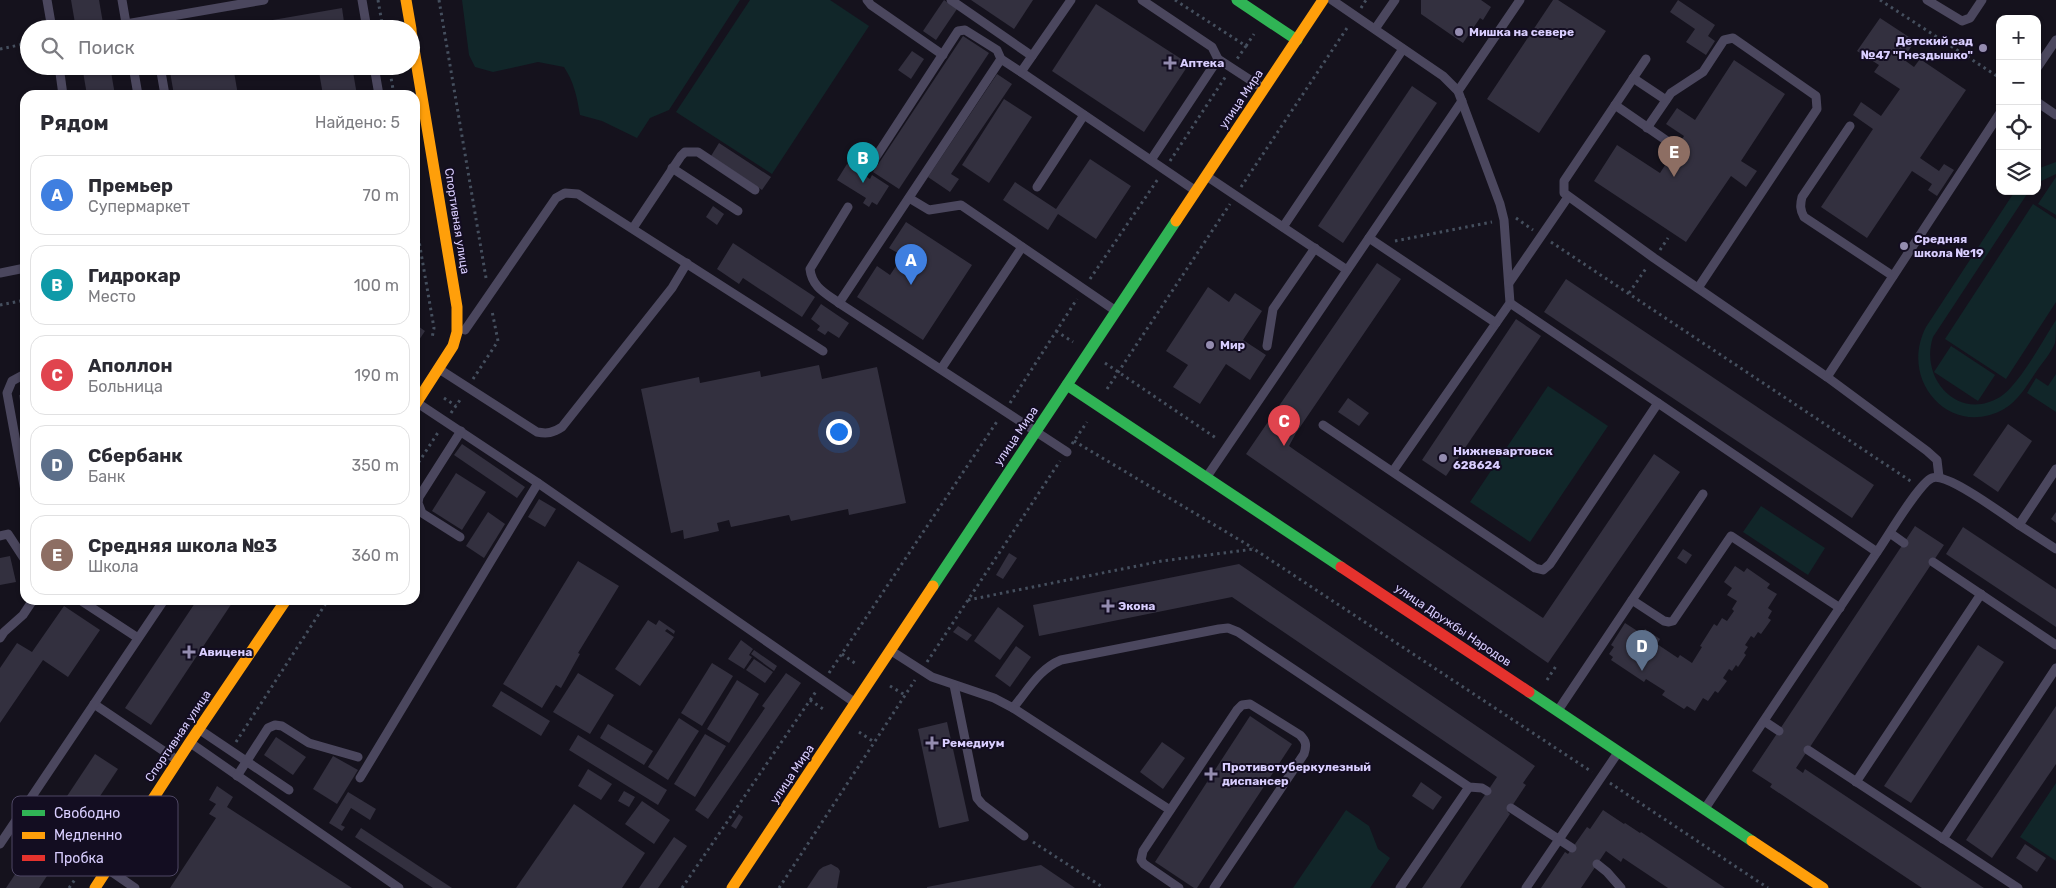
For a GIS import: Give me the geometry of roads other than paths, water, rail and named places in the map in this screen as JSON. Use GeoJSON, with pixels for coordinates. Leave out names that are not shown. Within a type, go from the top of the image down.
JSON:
{"type":"FeatureCollection","features":[{"type":"Feature","properties":{"kind":"street","name":"Спортивная улица"},"geometry":{"type":"LineString","coordinates":[[406,0],[409,20]]}},
{"type":"Feature","properties":{"kind":"street"},"geometry":{"type":"LineString","coordinates":[[1237,0],[1296,40]]}},
{"type":"Feature","properties":{"kind":"street","name":"улица Мира"},"geometry":{"type":"LineString","coordinates":[[732,888],[1323,0]]}},
{"type":"Feature","properties":{"kind":"street","name":"Спортивная улица"},"geometry":{"type":"LineString","coordinates":[[418,75],[457,307],[458,332],[453,346],[420,397]]}},
{"type":"Feature","properties":{"kind":"street","name":"улица Дружбы Народов"},"geometry":{"type":"LineString","coordinates":[[1067,385],[1823,888]]}},
{"type":"Feature","properties":{"kind":"street","name":"Спортивная улица"},"geometry":{"type":"LineString","coordinates":[[155,796],[283,605]]}},
{"type":"Feature","properties":{"kind":"street","name":"Спортивная улица"},"geometry":{"type":"LineString","coordinates":[[94,888],[103,876]]}},
{"type":"Feature","properties":{"kind":"lane"},"geometry":{"type":"LineString","coordinates":[[47,0],[50,20]]}},
{"type":"Feature","properties":{"kind":"lane"},"geometry":{"type":"LineString","coordinates":[[122,0],[125,20]]}},
{"type":"Feature","properties":{"kind":"lane"},"geometry":{"type":"LineString","coordinates":[[149,20],[264,0]]}},
{"type":"Feature","properties":{"kind":"lane"},"geometry":{"type":"LineString","coordinates":[[362,0],[365,20]]}},
{"type":"Feature","properties":{"kind":"lane"},"geometry":{"type":"LineString","coordinates":[[867,0],[871,5],[943,55]]}},
{"type":"Feature","properties":{"kind":"lane"},"geometry":{"type":"LineString","coordinates":[[951,0],[1032,56]]}},
{"type":"Feature","properties":{"kind":"lane"},"geometry":{"type":"LineString","coordinates":[[1021,72],[1071,0]]}},
{"type":"Feature","properties":{"kind":"lane"},"geometry":{"type":"LineString","coordinates":[[1142,0],[1212,47],[1218,59],[1264,89]]}},
{"type":"Feature","properties":{"kind":"lane"},"geometry":{"type":"LineString","coordinates":[[1332,0],[1443,76],[1458,91],[1500,204],[1504,220],[1510,304],[1394,471]]}},
{"type":"Feature","properties":{"kind":"lane"},"geometry":{"type":"LineString","coordinates":[[1375,29],[1395,0]]}},
{"type":"Feature","properties":{"kind":"lane"},"geometry":{"type":"LineString","coordinates":[[1458,91],[1520,0]]}},
{"type":"Feature","properties":{"kind":"lane"},"geometry":{"type":"LineString","coordinates":[[1927,0],[1962,21],[1970,18],[1982,0]]}},
{"type":"Feature","properties":{"kind":"lane"},"geometry":{"type":"LineString","coordinates":[[870,166],[958,32],[965,30],[997,50],[1000,59],[1196,191]]}},
{"type":"Feature","properties":{"kind":"lane"},"geometry":{"type":"LineString","coordinates":[[1648,128],[1666,100],[1677,88],[1703,72],[1724,40],[1729,38],[1734,38],[1812,91],[1818,102],[1817,109],[1698,288]]}},
{"type":"Feature","properties":{"kind":"lane"},"geometry":{"type":"LineString","coordinates":[[2041,62],[2056,40]]}},
{"type":"Feature","properties":{"kind":"lane"},"geometry":{"type":"LineString","coordinates":[[1282,227],[1404,49]]}},
{"type":"Feature","properties":{"kind":"lane"},"geometry":{"type":"LineString","coordinates":[[1646,58],[1564,181],[1564,193],[1827,377],[1934,457],[1938,465],[1939,477]]}},
{"type":"Feature","properties":{"kind":"lane"},"geometry":{"type":"LineString","coordinates":[[839,303],[1000,59]]}},
{"type":"Feature","properties":{"kind":"lane"},"geometry":{"type":"LineString","coordinates":[[1151,160],[1218,59]]}},
{"type":"Feature","properties":{"kind":"lane"},"geometry":{"type":"LineString","coordinates":[[60,75],[62,90]]}},
{"type":"Feature","properties":{"kind":"lane"},"geometry":{"type":"LineString","coordinates":[[135,75],[137,90]]}},
{"type":"Feature","properties":{"kind":"lane"},"geometry":{"type":"LineString","coordinates":[[162,75],[164,90]]}},
{"type":"Feature","properties":{"kind":"lane"},"geometry":{"type":"LineString","coordinates":[[376,75],[378,90]]}},
{"type":"Feature","properties":{"kind":"lane"},"geometry":{"type":"LineString","coordinates":[[1633,78],[1666,100]]}},
{"type":"Feature","properties":{"kind":"lane"},"geometry":{"type":"LineString","coordinates":[[1207,477],[1462,101]]}},
{"type":"Feature","properties":{"kind":"lane"},"geometry":{"type":"LineString","coordinates":[[1615,105],[1670,143]]}},
{"type":"Feature","properties":{"kind":"lane"},"geometry":{"type":"LineString","coordinates":[[2041,105],[2056,115]]}},
{"type":"Feature","properties":{"kind":"lane"},"geometry":{"type":"LineString","coordinates":[[1036,188],[1084,115]]}},
{"type":"Feature","properties":{"kind":"lane"},"geometry":{"type":"LineString","coordinates":[[1827,377],[1996,119]]}},
{"type":"Feature","properties":{"kind":"lane"},"geometry":{"type":"LineString","coordinates":[[1850,126],[1802,197],[1801,211],[1804,217],[1893,276]]}},
{"type":"Feature","properties":{"kind":"lane"},"geometry":{"type":"LineString","coordinates":[[632,228],[680,156],[686,152],[698,152],[756,190]]}},
{"type":"Feature","properties":{"kind":"lane"},"geometry":{"type":"LineString","coordinates":[[672,168],[738,211]]}},
{"type":"Feature","properties":{"kind":"lane"},"geometry":{"type":"LineString","coordinates":[[1206,175],[1347,270]]}},
{"type":"Feature","properties":{"kind":"lane"},"geometry":{"type":"LineString","coordinates":[[453,346],[556,198],[565,193],[578,194],[823,351]]}},
{"type":"Feature","properties":{"kind":"lane"},"geometry":{"type":"LineString","coordinates":[[1508,283],[1568,197]]}},
{"type":"Feature","properties":{"kind":"lane"},"geometry":{"type":"LineString","coordinates":[[909,198],[929,210],[961,205],[1116,311]]}},
{"type":"Feature","properties":{"kind":"lane"},"geometry":{"type":"LineString","coordinates":[[848,207],[810,269],[811,278],[815,286],[1066,452]]}},
{"type":"Feature","properties":{"kind":"lane"},"geometry":{"type":"LineString","coordinates":[[1369,238],[1496,323]]}},
{"type":"Feature","properties":{"kind":"lane"},"geometry":{"type":"LineString","coordinates":[[941,368],[1022,247]]}},
{"type":"Feature","properties":{"kind":"lane"},"geometry":{"type":"LineString","coordinates":[[1267,346],[1273,308],[1315,248]]}},
{"type":"Feature","properties":{"kind":"lane"},"geometry":{"type":"LineString","coordinates":[[439,369],[537,432],[546,434],[555,432],[562,427],[672,288],[687,263]]}},
{"type":"Feature","properties":{"kind":"lane"},"geometry":{"type":"LineString","coordinates":[[0,273],[20,269]]}},
{"type":"Feature","properties":{"kind":"lane"},"geometry":{"type":"LineString","coordinates":[[1510,304],[1877,552]]}},
{"type":"Feature","properties":{"kind":"lane"},"geometry":{"type":"LineString","coordinates":[[20,377],[9,384],[6,393],[20,465]]}},
{"type":"Feature","properties":{"kind":"lane"},"geometry":{"type":"LineString","coordinates":[[1323,425],[1394,471],[1535,568],[1543,570],[1550,564],[1658,403]]}},
{"type":"Feature","properties":{"kind":"lane"},"geometry":{"type":"LineString","coordinates":[[420,405],[538,483],[856,702]]}},
{"type":"Feature","properties":{"kind":"lane"},"geometry":{"type":"LineString","coordinates":[[420,495],[461,431]]}},
{"type":"Feature","properties":{"kind":"lane"},"geometry":{"type":"LineString","coordinates":[[2019,525],[2056,470]]}},
{"type":"Feature","properties":{"kind":"lane"},"geometry":{"type":"LineString","coordinates":[[1705,809],[1921,487],[1932,478],[1939,477],[1953,482],[2056,549]]}},
{"type":"Feature","properties":{"kind":"lane"},"geometry":{"type":"LineString","coordinates":[[360,778],[538,483]]}},
{"type":"Feature","properties":{"kind":"lane"},"geometry":{"type":"LineString","coordinates":[[1557,711],[1703,494]]}},
{"type":"Feature","properties":{"kind":"lane"},"geometry":{"type":"LineString","coordinates":[[420,508],[422,513],[460,537]]}},
{"type":"Feature","properties":{"kind":"lane"},"geometry":{"type":"LineString","coordinates":[[1890,533],[1904,543]]}},
{"type":"Feature","properties":{"kind":"lane"},"geometry":{"type":"LineString","coordinates":[[0,536],[8,534],[20,552]]}},
{"type":"Feature","properties":{"kind":"lane"},"geometry":{"type":"LineString","coordinates":[[1632,600],[1664,621],[1673,621],[1731,536],[1840,608]]}},
{"type":"Feature","properties":{"kind":"lane"},"geometry":{"type":"LineString","coordinates":[[1933,562],[2056,645]]}},
{"type":"Feature","properties":{"kind":"lane"},"geometry":{"type":"LineString","coordinates":[[1856,782],[1981,594]]}},
{"type":"Feature","properties":{"kind":"lane"},"geometry":{"type":"LineString","coordinates":[[0,638],[30,605]]}},
{"type":"Feature","properties":{"kind":"lane"},"geometry":{"type":"LineString","coordinates":[[88,605],[138,638]]}},
{"type":"Feature","properties":{"kind":"lane"},"geometry":{"type":"LineString","coordinates":[[32,796],[161,605]]}},
{"type":"Feature","properties":{"kind":"lane"},"geometry":{"type":"LineString","coordinates":[[1013,708],[1042,671],[1061,660],[1219,628],[1228,628],[1238,632],[1469,787],[1482,788],[1487,791]]}},
{"type":"Feature","properties":{"kind":"lane"},"geometry":{"type":"LineString","coordinates":[[890,650],[932,677],[994,698],[1013,708],[1170,810]]}},
{"type":"Feature","properties":{"kind":"lane"},"geometry":{"type":"LineString","coordinates":[[1943,839],[2056,668]]}},
{"type":"Feature","properties":{"kind":"lane"},"geometry":{"type":"LineString","coordinates":[[954,685],[978,798],[982,804],[1024,836]]}},
{"type":"Feature","properties":{"kind":"lane"},"geometry":{"type":"LineString","coordinates":[[94,704],[178,760]]}},
{"type":"Feature","properties":{"kind":"lane"},"geometry":{"type":"LineString","coordinates":[[1179,888],[1144,864],[1141,860],[1143,851],[1237,710],[1242,706],[1250,704],[1305,740],[1306,746],[1304,754],[1214,888]]}},
{"type":"Feature","properties":{"kind":"lane"},"geometry":{"type":"LineString","coordinates":[[1764,721],[1779,731]]}},
{"type":"Feature","properties":{"kind":"lane"},"geometry":{"type":"LineString","coordinates":[[237,776],[268,728],[275,725],[282,726],[309,743],[358,757]]}},
{"type":"Feature","properties":{"kind":"lane"},"geometry":{"type":"LineString","coordinates":[[198,729],[289,790]]}},
{"type":"Feature","properties":{"kind":"lane"},"geometry":{"type":"LineString","coordinates":[[190,742],[399,888]]}},
{"type":"Feature","properties":{"kind":"lane"},"geometry":{"type":"LineString","coordinates":[[1808,750],[2018,888]]}},
{"type":"Feature","properties":{"kind":"lane"},"geometry":{"type":"LineString","coordinates":[[1526,888],[1618,752]]}},
{"type":"Feature","properties":{"kind":"lane"},"geometry":{"type":"LineString","coordinates":[[1400,888],[1469,787]]}},
{"type":"Feature","properties":{"kind":"lane"},"geometry":{"type":"LineString","coordinates":[[1511,808],[1572,848]]}},
{"type":"Feature","properties":{"kind":"lane"},"geometry":{"type":"LineString","coordinates":[[0,844],[12,826]]}},
{"type":"Feature","properties":{"kind":"lane"},"geometry":{"type":"LineString","coordinates":[[1597,864],[1621,888]]}},
{"type":"Feature","properties":{"kind":"lane"},"geometry":{"type":"LineString","coordinates":[[118,876],[134,888]]}},
{"type":"Feature","properties":{"kind":"place","name":"Мишка на севере"},"geometry":{"type":"Point","coordinates":[1459,32]}},
{"type":"Feature","properties":{"kind":"place","name":"Детский сад №47 \"Гнездышко\""},"geometry":{"type":"Point","coordinates":[1983,48]}},
{"type":"Feature","properties":{"kind":"place","name":"Аптека"},"geometry":{"type":"Point","coordinates":[1170,63]}},
{"type":"Feature","properties":{"kind":"place","name":"Средняя школа №3"},"geometry":{"type":"Point","coordinates":[1674,177]}},
{"type":"Feature","properties":{"kind":"place","name":"Гидрокар"},"geometry":{"type":"Point","coordinates":[863,183]}},
{"type":"Feature","properties":{"kind":"place","name":"Средняя школа №19"},"geometry":{"type":"Point","coordinates":[1904,246]}},
{"type":"Feature","properties":{"kind":"place","name":"Премьер"},"geometry":{"type":"Point","coordinates":[911,285]}},
{"type":"Feature","properties":{"kind":"place","name":"Мир"},"geometry":{"type":"Point","coordinates":[1210,345]}},
{"type":"Feature","properties":{"kind":"place","name":"Аполлон"},"geometry":{"type":"Point","coordinates":[1284,446]}},
{"type":"Feature","properties":{"kind":"place","name":"Нижневартовск 628624"},"geometry":{"type":"Point","coordinates":[1443,458]}},
{"type":"Feature","properties":{"kind":"place","name":"Экона"},"geometry":{"type":"Point","coordinates":[1108,606]}},
{"type":"Feature","properties":{"kind":"place","name":"Авицена"},"geometry":{"type":"Point","coordinates":[189,652]}},
{"type":"Feature","properties":{"kind":"place","name":"Сбербанк"},"geometry":{"type":"Point","coordinates":[1642,671]}},
{"type":"Feature","properties":{"kind":"place","name":"Ремедиум"},"geometry":{"type":"Point","coordinates":[932,743]}},
{"type":"Feature","properties":{"kind":"place","name":"Противотуберкулезный диспансер"},"geometry":{"type":"Point","coordinates":[1211,774]}}]}
